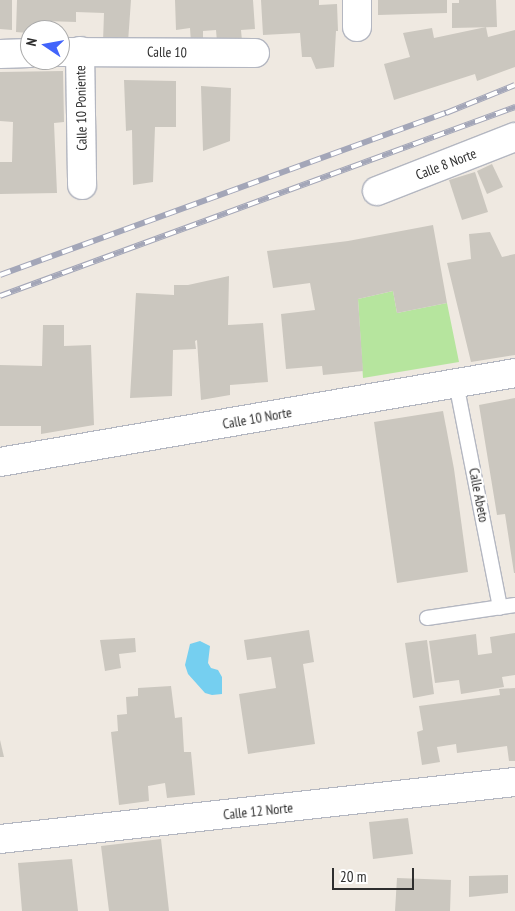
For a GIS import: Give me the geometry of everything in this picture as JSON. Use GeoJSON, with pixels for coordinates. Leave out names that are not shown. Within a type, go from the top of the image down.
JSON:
{"type":"FeatureCollection","features":[{"type":"Feature","properties":{"kind":"street"},"geometry":{"type":"LineString","coordinates":[[357,0],[357,27]]}},
{"type":"Feature","properties":{"kind":"street","name":"Calle 10"},"geometry":{"type":"LineString","coordinates":[[70,52],[255,54]]}},
{"type":"Feature","properties":{"kind":"street","name":"Calle 10 Poniente"},"geometry":{"type":"LineString","coordinates":[[70,52],[82,184]]}},
{"type":"Feature","properties":{"kind":"street"},"geometry":{"type":"LineString","coordinates":[[0,54],[20,53]]}},
{"type":"Feature","properties":{"kind":"street","name":"Calle 8 Norte"},"geometry":{"type":"LineString","coordinates":[[377,191],[515,138]]}},
{"type":"Feature","properties":{"kind":"street","name":"Calle 10 Norte"},"geometry":{"type":"LineString","coordinates":[[0,462],[515,373]]}},
{"type":"Feature","properties":{"kind":"street","name":"Calle 12 Norte"},"geometry":{"type":"LineString","coordinates":[[0,839],[515,782]]}},
{"type":"Feature","properties":{"kind":"lane","name":"Calle Abeto"},"geometry":{"type":"LineString","coordinates":[[456,383],[500,608]]}},
{"type":"Feature","properties":{"kind":"lane"},"geometry":{"type":"LineString","coordinates":[[427,618],[515,605]]}},
{"type":"Feature","properties":{"kind":"green space"},"geometry":{"type":"Polygon","coordinates":[[[393,291],[397,313],[447,303],[459,362],[363,378],[358,299],[393,291]]]}},
{"type":"Feature","properties":{"kind":"water"},"geometry":{"type":"Polygon","coordinates":[[[200,641],[210,646],[208,663],[211,668],[218,670],[222,677],[222,694],[212,695],[205,693],[188,674],[185,665],[190,644],[200,641]]]}},
{"type":"Feature","properties":{"kind":"building"},"geometry":{"type":"Polygon","coordinates":[[[0,0],[12,0],[12,30],[0,29],[0,0]]]}},
{"type":"Feature","properties":{"kind":"building"},"geometry":{"type":"Polygon","coordinates":[[[17,0],[131,0],[128,42],[103,42],[104,13],[76,12],[76,22],[70,22],[70,20],[20,20],[20,32],[16,32],[17,0]]]}},
{"type":"Feature","properties":{"kind":"building"},"geometry":{"type":"Polygon","coordinates":[[[175,0],[253,0],[255,29],[241,30],[242,41],[217,42],[216,30],[203,31],[203,42],[191,43],[190,28],[176,30],[175,0]]]}},
{"type":"Feature","properties":{"kind":"building"},"geometry":{"type":"Polygon","coordinates":[[[261,0],[319,0],[319,5],[337,4],[338,31],[336,31],[334,67],[316,69],[311,57],[302,57],[300,33],[263,35],[261,0]]]}},
{"type":"Feature","properties":{"kind":"building"},"geometry":{"type":"Polygon","coordinates":[[[378,0],[447,0],[447,13],[378,15],[378,0]]]}},
{"type":"Feature","properties":{"kind":"building"},"geometry":{"type":"Polygon","coordinates":[[[459,0],[496,0],[497,27],[452,28],[452,3],[459,3],[459,0]]]}},
{"type":"Feature","properties":{"kind":"building"},"geometry":{"type":"Polygon","coordinates":[[[486,27],[488,37],[515,30],[515,67],[477,81],[475,74],[394,100],[384,64],[410,57],[403,33],[432,28],[434,38],[486,27]]]}},
{"type":"Feature","properties":{"kind":"building"},"geometry":{"type":"Polygon","coordinates":[[[63,71],[64,122],[54,123],[57,193],[0,194],[0,162],[12,162],[13,122],[0,121],[0,72],[63,71]]]}},
{"type":"Feature","properties":{"kind":"building"},"geometry":{"type":"Polygon","coordinates":[[[124,80],[176,81],[176,127],[155,127],[153,182],[133,185],[132,130],[126,131],[124,80]]]}},
{"type":"Feature","properties":{"kind":"building"},"geometry":{"type":"Polygon","coordinates":[[[201,86],[231,88],[230,141],[203,151],[201,86]]]}},
{"type":"Feature","properties":{"kind":"building"},"geometry":{"type":"Polygon","coordinates":[[[492,164],[503,187],[487,194],[477,171],[492,164]]]}},
{"type":"Feature","properties":{"kind":"building"},"geometry":{"type":"Polygon","coordinates":[[[475,172],[488,212],[462,220],[449,180],[475,172]]]}},
{"type":"Feature","properties":{"kind":"building"},"geometry":{"type":"Polygon","coordinates":[[[433,225],[447,303],[397,313],[393,291],[358,299],[363,371],[323,375],[322,366],[286,369],[281,314],[315,310],[310,283],[273,288],[267,251],[348,241],[433,225]]]}},
{"type":"Feature","properties":{"kind":"building"},"geometry":{"type":"Polygon","coordinates":[[[490,232],[502,257],[515,254],[515,355],[471,362],[447,263],[471,259],[469,234],[490,232]]]}},
{"type":"Feature","properties":{"kind":"building"},"geometry":{"type":"Polygon","coordinates":[[[229,276],[228,325],[263,323],[268,382],[230,385],[230,395],[201,400],[197,340],[195,341],[196,349],[173,350],[172,396],[130,398],[136,293],[174,295],[174,285],[188,285],[229,276]]]}},
{"type":"Feature","properties":{"kind":"building"},"geometry":{"type":"Polygon","coordinates":[[[43,325],[64,325],[64,346],[91,345],[94,425],[41,434],[41,426],[0,426],[0,365],[42,366],[43,325]]]}},
{"type":"Feature","properties":{"kind":"building"},"geometry":{"type":"Polygon","coordinates":[[[515,398],[514,573],[505,514],[497,515],[479,405],[515,398]]]}},
{"type":"Feature","properties":{"kind":"building"},"geometry":{"type":"Polygon","coordinates":[[[443,411],[454,469],[468,572],[397,583],[374,422],[443,411]]]}},
{"type":"Feature","properties":{"kind":"building"},"geometry":{"type":"Polygon","coordinates":[[[309,630],[314,662],[303,664],[315,744],[248,754],[239,694],[276,688],[271,657],[247,660],[244,640],[309,630]]]}},
{"type":"Feature","properties":{"kind":"building"},"geometry":{"type":"Polygon","coordinates":[[[515,633],[515,675],[502,677],[504,687],[461,694],[459,680],[435,683],[429,641],[476,634],[478,655],[492,653],[490,637],[515,633]]]}},
{"type":"Feature","properties":{"kind":"building"},"geometry":{"type":"Polygon","coordinates":[[[135,638],[136,652],[119,654],[121,668],[105,671],[100,640],[135,638]]]}},
{"type":"Feature","properties":{"kind":"building"},"geometry":{"type":"Polygon","coordinates":[[[427,640],[434,694],[413,698],[405,643],[427,640]]]}},
{"type":"Feature","properties":{"kind":"building"},"geometry":{"type":"Polygon","coordinates":[[[171,686],[175,718],[182,717],[184,752],[191,752],[195,795],[167,798],[165,783],[148,786],[149,801],[119,805],[111,732],[118,731],[117,715],[127,714],[126,697],[138,696],[138,688],[171,686]]]}},
{"type":"Feature","properties":{"kind":"building"},"geometry":{"type":"Polygon","coordinates":[[[515,688],[515,761],[509,761],[507,746],[457,753],[456,744],[437,747],[440,762],[422,765],[417,732],[423,730],[419,706],[500,695],[499,689],[515,688]]]}},
{"type":"Feature","properties":{"kind":"building"},"geometry":{"type":"Polygon","coordinates":[[[0,740],[4,757],[0,757],[0,740]]]}},
{"type":"Feature","properties":{"kind":"building"},"geometry":{"type":"Polygon","coordinates":[[[408,818],[413,854],[373,859],[369,822],[408,818]]]}},
{"type":"Feature","properties":{"kind":"building"},"geometry":{"type":"Polygon","coordinates":[[[161,839],[169,911],[109,911],[101,846],[161,839]]]}},
{"type":"Feature","properties":{"kind":"building"},"geometry":{"type":"Polygon","coordinates":[[[72,859],[78,911],[22,911],[18,863],[72,859]]]}},
{"type":"Feature","properties":{"kind":"building"},"geometry":{"type":"Polygon","coordinates":[[[508,875],[508,893],[469,897],[469,876],[508,875]]]}},
{"type":"Feature","properties":{"kind":"building"},"geometry":{"type":"Polygon","coordinates":[[[397,878],[451,880],[450,911],[395,911],[397,878]]]}},
{"type":"Feature","properties":{"kind":"railway"},"geometry":{"type":"LineString","coordinates":[[0,275],[446,113],[515,85]]}},
{"type":"Feature","properties":{"kind":"railway"},"geometry":{"type":"LineString","coordinates":[[0,296],[515,107]]}}]}
